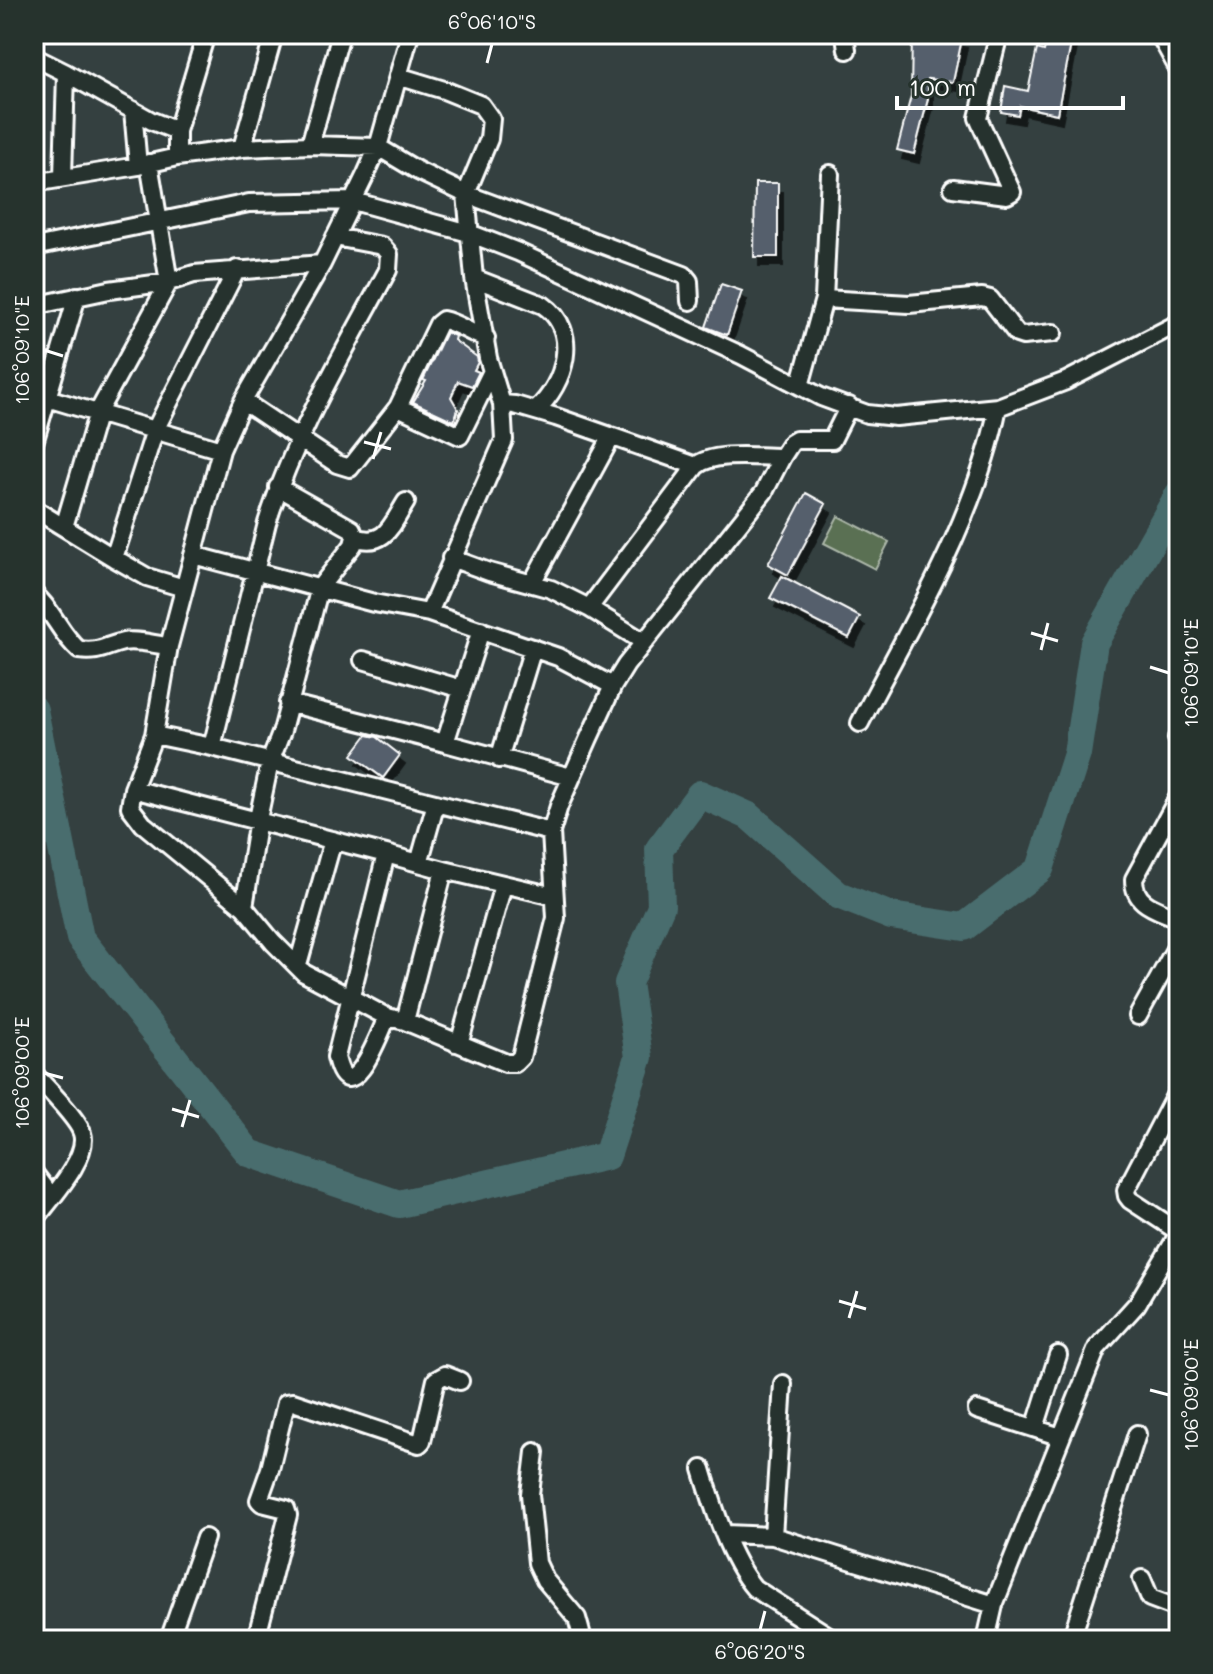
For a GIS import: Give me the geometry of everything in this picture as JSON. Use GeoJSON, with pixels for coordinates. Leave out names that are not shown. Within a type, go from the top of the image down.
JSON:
{"type":"FeatureCollection","features":[{"type":"Feature","properties":{"kind":"street"},"geometry":{"type":"LineString","coordinates":[[177,157],[177,131],[206,34]]}},
{"type":"Feature","properties":{"kind":"street"},"geometry":{"type":"LineString","coordinates":[[242,148],[274,34]]}},
{"type":"Feature","properties":{"kind":"street"},"geometry":{"type":"LineString","coordinates":[[310,145],[341,34]]}},
{"type":"Feature","properties":{"kind":"street"},"geometry":{"type":"LineString","coordinates":[[410,34],[378,147],[322,264],[243,401],[221,450],[169,646],[154,735],[133,789],[130,807],[143,824],[244,907],[304,973],[387,1017],[405,1021],[506,1063],[515,1063],[521,1057],[556,918],[551,832],[571,777],[613,686],[644,642],[764,492],[791,443],[796,440],[832,440],[849,406]]}},
{"type":"Feature","properties":{"kind":"street"},"geometry":{"type":"LineString","coordinates":[[953,188],[1007,195],[1012,192],[978,118],[999,34]]}},
{"type":"Feature","properties":{"kind":"street"},"geometry":{"type":"LineString","coordinates":[[1159,34],[1179,70]]}},
{"type":"Feature","properties":{"kind":"street"},"geometry":{"type":"LineString","coordinates":[[34,57],[177,131]]}},
{"type":"Feature","properties":{"kind":"street"},"geometry":{"type":"LineString","coordinates":[[63,177],[66,73]]}},
{"type":"Feature","properties":{"kind":"street"},"geometry":{"type":"LineString","coordinates":[[398,76],[481,105],[491,119],[489,139],[466,194],[474,278],[491,373],[502,404],[504,440],[429,613]]}},
{"type":"Feature","properties":{"kind":"street"},"geometry":{"type":"LineString","coordinates":[[64,527],[98,412],[169,282],[133,110]]}},
{"type":"Feature","properties":{"kind":"street"},"geometry":{"type":"LineString","coordinates":[[34,183],[242,148],[310,145],[378,147],[466,194],[684,275],[689,281],[690,301]]}},
{"type":"Feature","properties":{"kind":"street"},"geometry":{"type":"LineString","coordinates":[[800,386],[824,299],[830,174]]}},
{"type":"Feature","properties":{"kind":"street"},"geometry":{"type":"LineString","coordinates":[[34,247],[249,203],[353,201],[469,233],[559,269],[800,386],[867,414],[896,417],[998,407],[1066,381],[1179,323]]}},
{"type":"Feature","properties":{"kind":"street"},"geometry":{"type":"LineString","coordinates":[[212,747],[278,487],[300,438],[388,270],[389,254],[382,246],[335,237]]}},
{"type":"Feature","properties":{"kind":"street"},"geometry":{"type":"LineString","coordinates":[[34,306],[169,282],[194,274],[322,264]]}},
{"type":"Feature","properties":{"kind":"street"},"geometry":{"type":"LineString","coordinates":[[114,558],[155,430],[237,269]]}},
{"type":"Feature","properties":{"kind":"street"},"geometry":{"type":"LineString","coordinates":[[474,278],[543,305],[551,310],[564,333],[567,358],[552,392],[536,410]]}},
{"type":"Feature","properties":{"kind":"street"},"geometry":{"type":"LineString","coordinates":[[34,443],[77,296]]}},
{"type":"Feature","properties":{"kind":"street"},"geometry":{"type":"LineString","coordinates":[[824,299],[909,304],[982,297],[990,299],[1017,334],[1053,333]]}},
{"type":"Feature","properties":{"kind":"street"},"geometry":{"type":"LineString","coordinates":[[243,401],[337,464],[350,468],[398,407],[438,324],[443,320],[486,338]]}},
{"type":"Feature","properties":{"kind":"street"},"geometry":{"type":"LineString","coordinates":[[398,407],[460,436],[491,373]]}},
{"type":"Feature","properties":{"kind":"street"},"geometry":{"type":"LineString","coordinates":[[47,398],[221,450]]}},
{"type":"Feature","properties":{"kind":"street"},"geometry":{"type":"LineString","coordinates":[[502,404],[536,410],[696,466]]}},
{"type":"Feature","properties":{"kind":"street"},"geometry":{"type":"LineString","coordinates":[[860,723],[945,556],[979,476],[998,407]]}},
{"type":"Feature","properties":{"kind":"street"},"geometry":{"type":"LineString","coordinates":[[532,583],[611,438]]}},
{"type":"Feature","properties":{"kind":"street"},"geometry":{"type":"LineString","coordinates":[[589,608],[702,461],[782,457]]}},
{"type":"Feature","properties":{"kind":"street"},"geometry":{"type":"LineString","coordinates":[[244,907],[270,762],[282,731],[320,587],[353,545],[355,537],[352,529],[278,487]]}},
{"type":"Feature","properties":{"kind":"street"},"geometry":{"type":"LineString","coordinates":[[355,537],[374,542],[380,538],[406,502]]}},
{"type":"Feature","properties":{"kind":"street"},"geometry":{"type":"LineString","coordinates":[[34,509],[147,577],[184,588]]}},
{"type":"Feature","properties":{"kind":"street"},"geometry":{"type":"LineString","coordinates":[[193,555],[374,603],[429,613],[558,657],[613,686]]}},
{"type":"Feature","properties":{"kind":"street"},"geometry":{"type":"LineString","coordinates":[[451,558],[532,583],[589,608],[644,642]]}},
{"type":"Feature","properties":{"kind":"street"},"geometry":{"type":"LineString","coordinates":[[34,594],[48,605],[70,642],[79,650],[108,649],[120,642],[169,646]]}},
{"type":"Feature","properties":{"kind":"street"},"geometry":{"type":"LineString","coordinates":[[445,743],[481,630]]}},
{"type":"Feature","properties":{"kind":"street"},"geometry":{"type":"LineString","coordinates":[[499,759],[533,648]]}},
{"type":"Feature","properties":{"kind":"street"},"geometry":{"type":"LineString","coordinates":[[363,660],[462,689]]}},
{"type":"Feature","properties":{"kind":"street"},"geometry":{"type":"LineString","coordinates":[[288,703],[571,777]]}},
{"type":"Feature","properties":{"kind":"street"},"geometry":{"type":"LineString","coordinates":[[154,735],[551,832]]}},
{"type":"Feature","properties":{"kind":"street"},"geometry":{"type":"LineString","coordinates":[[133,789],[554,896]]}},
{"type":"Feature","properties":{"kind":"street"},"geometry":{"type":"LineString","coordinates":[[1179,796],[1134,879],[1138,899],[1179,919]]}},
{"type":"Feature","properties":{"kind":"street"},"geometry":{"type":"LineString","coordinates":[[419,863],[436,803]]}},
{"type":"Feature","properties":{"kind":"street"},"geometry":{"type":"LineString","coordinates":[[298,965],[333,840]]}},
{"type":"Feature","properties":{"kind":"street"},"geometry":{"type":"LineString","coordinates":[[386,854],[336,1057],[342,1073],[357,1075],[365,1067],[387,1017]]}},
{"type":"Feature","properties":{"kind":"street"},"geometry":{"type":"LineString","coordinates":[[405,1021],[444,870]]}},
{"type":"Feature","properties":{"kind":"street"},"geometry":{"type":"LineString","coordinates":[[456,1043],[461,1037],[503,885]]}},
{"type":"Feature","properties":{"kind":"street"},"geometry":{"type":"LineString","coordinates":[[1138,1016],[1179,942]]}},
{"type":"Feature","properties":{"kind":"street"},"geometry":{"type":"LineString","coordinates":[[34,1074],[82,1134],[81,1155],[35,1218]]}},
{"type":"Feature","properties":{"kind":"street"},"geometry":{"type":"LineString","coordinates":[[986,1640],[994,1605],[1097,1348],[1137,1304],[1154,1274],[1172,1261],[1179,1233],[1130,1200],[1126,1190],[1179,1088]]}},
{"type":"Feature","properties":{"kind":"street"},"geometry":{"type":"LineString","coordinates":[[34,1173],[52,1197]]}},
{"type":"Feature","properties":{"kind":"street"},"geometry":{"type":"LineString","coordinates":[[1035,1428],[1058,1355]]}},
{"type":"Feature","properties":{"kind":"street"},"geometry":{"type":"LineString","coordinates":[[256,1640],[288,1515],[286,1509],[259,1500],[286,1403],[293,1402],[419,1444],[436,1380],[445,1375],[460,1381]]}},
{"type":"Feature","properties":{"kind":"street"},"geometry":{"type":"LineString","coordinates":[[773,1536],[783,1384]]}},
{"type":"Feature","properties":{"kind":"street"},"geometry":{"type":"LineString","coordinates":[[977,1410],[1061,1437]]}},
{"type":"Feature","properties":{"kind":"street"},"geometry":{"type":"LineString","coordinates":[[1071,1640],[1137,1434]]}},
{"type":"Feature","properties":{"kind":"street"},"geometry":{"type":"LineString","coordinates":[[535,1452],[530,1494],[537,1563],[545,1580],[577,1618],[583,1640]]}},
{"type":"Feature","properties":{"kind":"street"},"geometry":{"type":"LineString","coordinates":[[702,1469],[740,1569],[754,1588],[835,1640]]}},
{"type":"Feature","properties":{"kind":"street"},"geometry":{"type":"LineString","coordinates":[[726,1534],[773,1536],[994,1605]]}},
{"type":"Feature","properties":{"kind":"street"},"geometry":{"type":"LineString","coordinates":[[169,1640],[205,1538]]}},
{"type":"Feature","properties":{"kind":"street"},"geometry":{"type":"LineString","coordinates":[[1142,1579],[1150,1598],[1179,1609]]}},
{"type":"Feature","properties":{"kind":"green space"},"geometry":{"type":"Polygon","coordinates":[[[838,516],[889,542],[875,569],[824,543],[838,516]]]}},
{"type":"Feature","properties":{"kind":"building"},"geometry":{"type":"Polygon","coordinates":[[[912,34],[940,34],[962,39],[953,82],[928,79],[928,99],[914,154],[897,150],[911,96],[912,34]]]}},
{"type":"Feature","properties":{"kind":"building"},"geometry":{"type":"Polygon","coordinates":[[[1048,34],[1073,34],[1057,114],[1020,106],[1018,115],[1001,112],[1005,86],[1028,91],[1037,49],[1044,51],[1048,34]]]}},
{"type":"Feature","properties":{"kind":"building"},"geometry":{"type":"Polygon","coordinates":[[[755,183],[778,183],[778,257],[754,257],[755,183]]]}},
{"type":"Feature","properties":{"kind":"building"},"geometry":{"type":"Polygon","coordinates":[[[721,284],[742,291],[727,335],[706,327],[721,284]]]}},
{"type":"Feature","properties":{"kind":"building"},"geometry":{"type":"Polygon","coordinates":[[[446,332],[455,336],[454,340],[477,357],[474,370],[479,372],[472,386],[458,381],[451,397],[458,409],[454,421],[413,402],[426,381],[423,380],[446,332]]]}},
{"type":"Feature","properties":{"kind":"building"},"geometry":{"type":"Polygon","coordinates":[[[806,493],[826,504],[788,575],[768,564],[806,493]]]}},
{"type":"Feature","properties":{"kind":"building"},"geometry":{"type":"Polygon","coordinates":[[[782,576],[860,617],[849,638],[770,598],[782,576]]]}},
{"type":"Feature","properties":{"kind":"building"},"geometry":{"type":"Polygon","coordinates":[[[367,735],[377,737],[400,755],[383,778],[352,755],[367,735]]]}},
{"type":"Feature","properties":{"kind":"waterway"},"geometry":{"type":"LineString","coordinates":[[34,710],[80,938],[249,1153],[399,1204],[607,1156],[639,1057],[628,983],[661,906],[659,849],[700,794],[749,816],[838,895],[891,916],[964,927],[1040,869],[1077,754],[1094,643],[1179,494]]}}]}
